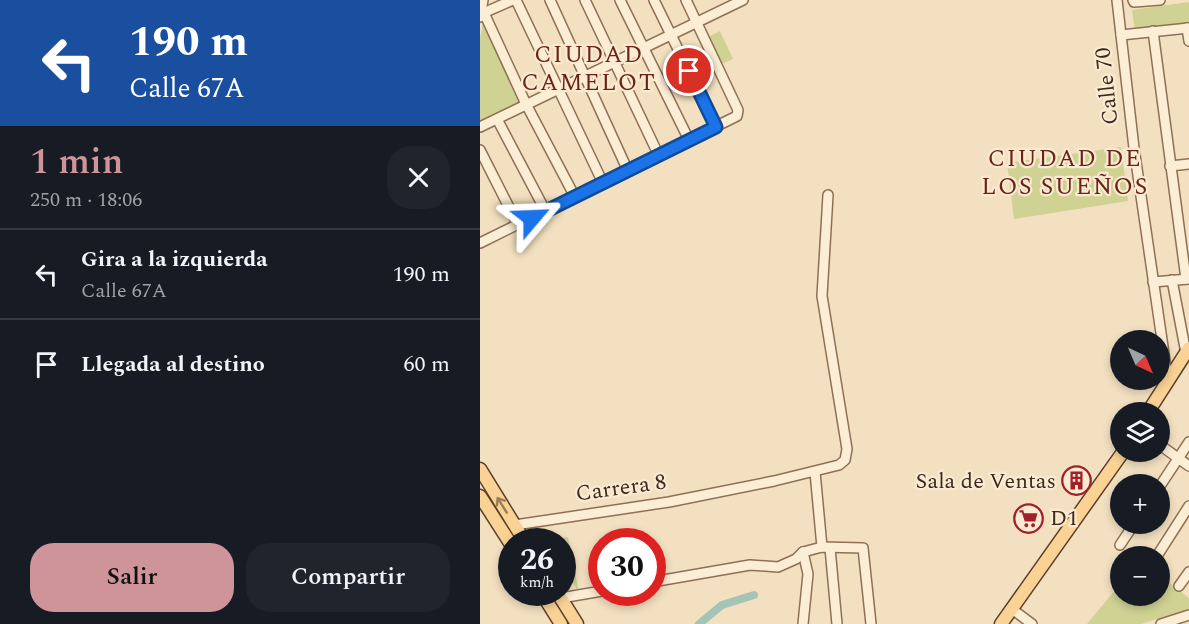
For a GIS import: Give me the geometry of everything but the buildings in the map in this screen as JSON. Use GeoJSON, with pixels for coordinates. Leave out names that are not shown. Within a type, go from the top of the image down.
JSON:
{"type":"FeatureCollection","features":[{"type":"Feature","properties":{"kind":"main road"},"geometry":{"type":"LineString","coordinates":[[1170,378],[1187,351]]}},
{"type":"Feature","properties":{"kind":"main road"},"geometry":{"type":"LineString","coordinates":[[1001,624],[1116,462]]}},
{"type":"Feature","properties":{"kind":"main road"},"geometry":{"type":"LineString","coordinates":[[480,469],[516,528]]}},
{"type":"Feature","properties":{"kind":"main road"},"geometry":{"type":"LineString","coordinates":[[480,496],[500,528]]}},
{"type":"Feature","properties":{"kind":"main road"},"geometry":{"type":"LineString","coordinates":[[550,606],[561,624]]}},
{"type":"Feature","properties":{"kind":"main road"},"geometry":{"type":"LineString","coordinates":[[566,606],[577,624]]}},
{"type":"Feature","properties":{"kind":"street"},"geometry":{"type":"LineString","coordinates":[[575,197],[526,104],[482,10],[514,0],[559,88],[603,183]]}},
{"type":"Feature","properties":{"kind":"street"},"geometry":{"type":"LineString","coordinates":[[550,0],[628,171]]}},
{"type":"Feature","properties":{"kind":"street"},"geometry":{"type":"LineString","coordinates":[[585,0],[658,156]]}},
{"type":"Feature","properties":{"kind":"street"},"geometry":{"type":"LineString","coordinates":[[620,0],[689,140]]}},
{"type":"Feature","properties":{"kind":"street"},"geometry":{"type":"LineString","coordinates":[[654,0],[716,127]]}},
{"type":"Feature","properties":{"kind":"street"},"geometry":{"type":"LineString","coordinates":[[480,243],[737,116],[738,110],[686,0]]}},
{"type":"Feature","properties":{"kind":"street"},"geometry":{"type":"LineString","coordinates":[[480,127],[742,0]]}},
{"type":"Feature","properties":{"kind":"street","name":"Calle 70"},"geometry":{"type":"LineString","coordinates":[[1117,0],[1160,330]]}},
{"type":"Feature","properties":{"kind":"street"},"geometry":{"type":"LineString","coordinates":[[1134,1],[1160,0]]}},
{"type":"Feature","properties":{"kind":"street"},"geometry":{"type":"LineString","coordinates":[[1121,35],[1188,28],[1189,41]]}},
{"type":"Feature","properties":{"kind":"street"},"geometry":{"type":"LineString","coordinates":[[1153,32],[1170,166],[1188,279],[1153,282]]}},
{"type":"Feature","properties":{"kind":"street"},"geometry":{"type":"LineString","coordinates":[[497,119],[546,212]]}},
{"type":"Feature","properties":{"kind":"street"},"geometry":{"type":"LineString","coordinates":[[480,150],[518,225]]}},
{"type":"Feature","properties":{"kind":"street"},"geometry":{"type":"LineString","coordinates":[[1170,166],[1189,164]]}},
{"type":"Feature","properties":{"kind":"street","name":"Carrera 8"},"geometry":{"type":"LineString","coordinates":[[514,525],[734,489],[815,472],[839,465],[845,460],[848,449],[822,296],[828,195]]}},
{"type":"Feature","properties":{"kind":"street"},"geometry":{"type":"LineString","coordinates":[[1172,280],[1187,351]]}},
{"type":"Feature","properties":{"kind":"street"},"geometry":{"type":"LineString","coordinates":[[1168,474],[1189,442]]}},
{"type":"Feature","properties":{"kind":"street"},"geometry":{"type":"LineString","coordinates":[[1170,452],[1189,466]]}},
{"type":"Feature","properties":{"kind":"street"},"geometry":{"type":"LineString","coordinates":[[815,472],[837,624]]}},
{"type":"Feature","properties":{"kind":"street"},"geometry":{"type":"LineString","coordinates":[[1163,546],[1189,506]]}},
{"type":"Feature","properties":{"kind":"street"},"geometry":{"type":"LineString","coordinates":[[1120,545],[1127,534]]}},
{"type":"Feature","properties":{"kind":"street"},"geometry":{"type":"LineString","coordinates":[[666,580],[750,565],[778,567],[796,560],[803,552],[826,548],[863,548],[874,596],[871,624]]}},
{"type":"Feature","properties":{"kind":"street"},"geometry":{"type":"LineString","coordinates":[[803,552],[808,574],[803,624]]}},
{"type":"Feature","properties":{"kind":"street"},"geometry":{"type":"LineString","coordinates":[[1179,586],[1189,572]]}},
{"type":"Feature","properties":{"kind":"street"},"geometry":{"type":"LineString","coordinates":[[1012,609],[1032,624]]}},
{"type":"Feature","properties":{"kind":"street"},"geometry":{"type":"LineString","coordinates":[[1161,624],[1189,615]]}},
{"type":"Feature","properties":{"kind":"green space"},"geometry":{"type":"Polygon","coordinates":[[[1189,2],[1189,25],[1135,32],[1132,10],[1189,2]]]}},
{"type":"Feature","properties":{"kind":"green space"},"geometry":{"type":"Polygon","coordinates":[[[483,22],[524,103],[480,124],[480,38],[483,22]]]}},
{"type":"Feature","properties":{"kind":"green space"},"geometry":{"type":"Polygon","coordinates":[[[720,31],[733,59],[719,65],[706,38],[720,31]]]}},
{"type":"Feature","properties":{"kind":"green space"},"geometry":{"type":"Polygon","coordinates":[[[1121,147],[1128,201],[1014,219],[1007,163],[1121,147]]]}},
{"type":"Feature","properties":{"kind":"green space"},"geometry":{"type":"Polygon","coordinates":[[[1170,584],[1189,598],[1189,609],[1141,624],[1087,624],[1110,596],[1110,606],[1170,606],[1170,584]]]}},
{"type":"Feature","properties":{"kind":"waterway"},"geometry":{"type":"LineString","coordinates":[[699,624],[722,605],[754,595]]}},
{"type":"Feature","properties":{"kind":"place","name":"Sala de Ventas"},"geometry":{"type":"Point","coordinates":[1077,481]}},
{"type":"Feature","properties":{"kind":"place","name":"D1"},"geometry":{"type":"Point","coordinates":[1029,518]}},
{"type":"Feature","properties":{"kind":"district","name":"CIUDAD CAMELOT"},"geometry":{"type":"Point","coordinates":[589,69]}},
{"type":"Feature","properties":{"kind":"district","name":"CIUDAD DE LOS SUEÑOS"},"geometry":{"type":"Point","coordinates":[1065,173]}},
{"type":"Feature","properties":{"kind":"route"},"geometry":{"type":"LineString","coordinates":[[532,218],[716,127],[689,71]]}}]}
